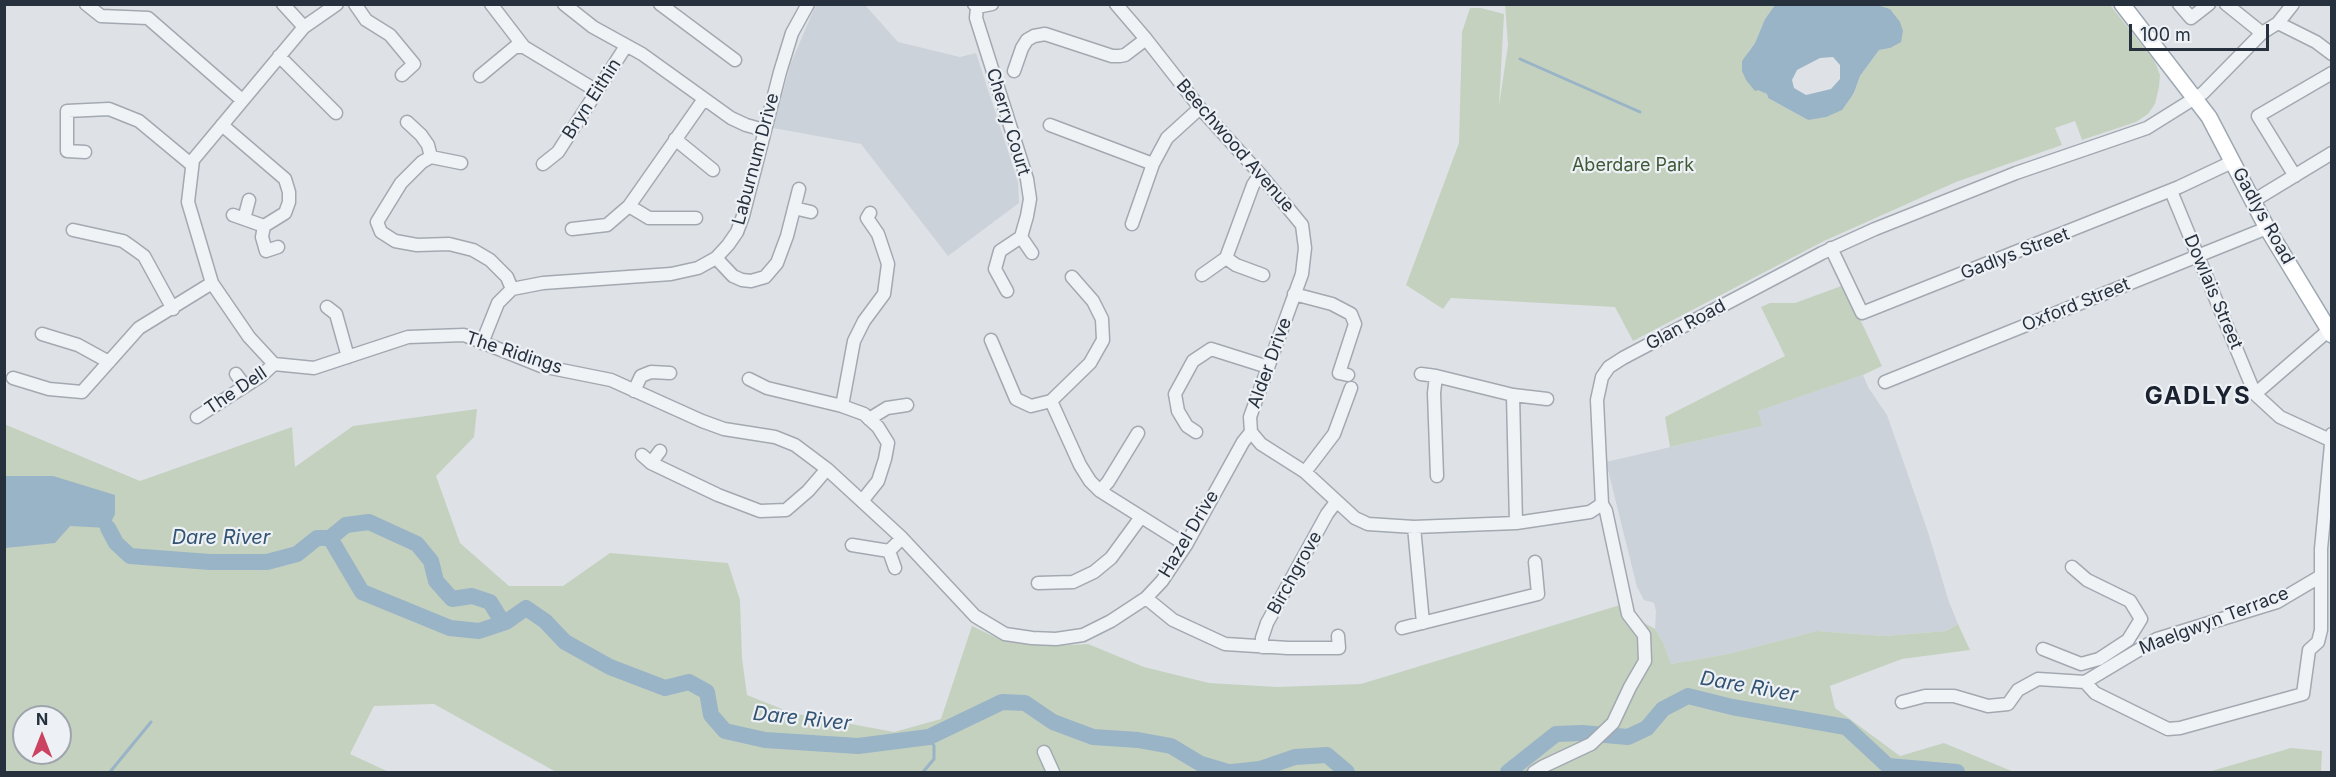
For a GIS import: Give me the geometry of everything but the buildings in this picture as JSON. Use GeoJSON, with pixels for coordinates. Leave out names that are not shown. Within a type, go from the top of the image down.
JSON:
{"type":"FeatureCollection","features":[{"type":"Feature","properties":{"kind":"main road","name":"Gadlys Road"},"geometry":{"type":"LineString","coordinates":[[2122,4],[2209,117],[2267,228],[2330,332]]}},
{"type":"Feature","properties":{"kind":"street"},"geometry":{"type":"LineString","coordinates":[[86,4],[101,16],[148,18],[242,100]]}},
{"type":"Feature","properties":{"kind":"street"},"geometry":{"type":"LineString","coordinates":[[283,4],[304,27]]}},
{"type":"Feature","properties":{"kind":"street"},"geometry":{"type":"LineString","coordinates":[[274,364],[249,338],[212,283],[188,202],[192,165],[193,160],[222,124],[304,27],[337,4]]}},
{"type":"Feature","properties":{"kind":"street"},"geometry":{"type":"LineString","coordinates":[[355,4],[366,20],[390,34],[414,64],[402,75]]}},
{"type":"Feature","properties":{"kind":"street"},"geometry":{"type":"LineString","coordinates":[[491,4],[524,47],[597,91]]}},
{"type":"Feature","properties":{"kind":"street"},"geometry":{"type":"LineString","coordinates":[[564,4],[593,27],[642,54],[731,118],[746,125],[765,129]]}},
{"type":"Feature","properties":{"kind":"street"},"geometry":{"type":"LineString","coordinates":[[660,4],[735,60]]}},
{"type":"Feature","properties":{"kind":"street","name":"Laburnum Drive"},"geometry":{"type":"LineString","coordinates":[[512,289],[543,283],[671,274],[698,268],[716,258],[737,232],[743,216],[792,33],[808,4]]}},
{"type":"Feature","properties":{"kind":"street"},"geometry":{"type":"LineString","coordinates":[[975,6],[992,4]]}},
{"type":"Feature","properties":{"kind":"street","name":"Beechwood Avenue"},"geometry":{"type":"LineString","coordinates":[[1116,4],[1200,108],[1260,174],[1302,225],[1305,248],[1302,274],[1294,294]]}},
{"type":"Feature","properties":{"kind":"street"},"geometry":{"type":"LineString","coordinates":[[2179,4],[2191,18],[2209,4]]}},
{"type":"Feature","properties":{"kind":"street"},"geometry":{"type":"LineString","coordinates":[[2226,4],[2262,33]]}},
{"type":"Feature","properties":{"kind":"street","name":"Glan Road"},"geometry":{"type":"LineString","coordinates":[[1534,772],[1591,744],[1613,723],[1645,661],[1644,635],[1628,614],[1606,511],[1602,504],[1597,400],[1602,377],[1609,368],[1623,358],[1831,248],[1959,194],[2147,128],[2203,93],[2262,33],[2278,23],[2293,4]]}},
{"type":"Feature","properties":{"kind":"street","name":"Cherry Court"},"geometry":{"type":"LineString","coordinates":[[975,6],[976,18],[1026,179],[1030,199],[1021,237]]}},
{"type":"Feature","properties":{"kind":"street"},"geometry":{"type":"LineString","coordinates":[[2278,23],[2316,42],[2331,54]]}},
{"type":"Feature","properties":{"kind":"street"},"geometry":{"type":"LineString","coordinates":[[1013,63],[1026,40],[1045,34],[1112,56],[1125,55],[1146,39]]}},
{"type":"Feature","properties":{"kind":"street","name":"Bryn Eithin"},"geometry":{"type":"LineString","coordinates":[[543,164],[597,91],[626,46]]}},
{"type":"Feature","properties":{"kind":"street"},"geometry":{"type":"LineString","coordinates":[[480,76],[515,47],[524,47]]}},
{"type":"Feature","properties":{"kind":"street"},"geometry":{"type":"LineString","coordinates":[[279,56],[336,113]]}},
{"type":"Feature","properties":{"kind":"street"},"geometry":{"type":"LineString","coordinates":[[2295,176],[2258,116],[2331,73]]}},
{"type":"Feature","properties":{"kind":"street"},"geometry":{"type":"LineString","coordinates":[[572,229],[607,225],[629,206],[704,99]]}},
{"type":"Feature","properties":{"kind":"street"},"geometry":{"type":"LineString","coordinates":[[1132,224],[1153,164],[1167,138],[1200,108]]}},
{"type":"Feature","properties":{"kind":"street"},"geometry":{"type":"LineString","coordinates":[[85,152],[67,151],[68,111],[109,109],[139,121],[192,165]]}},
{"type":"Feature","properties":{"kind":"street"},"geometry":{"type":"LineString","coordinates":[[407,122],[424,140],[432,157]]}},
{"type":"Feature","properties":{"kind":"street"},"geometry":{"type":"LineString","coordinates":[[222,124],[285,179],[289,202],[285,213],[264,226],[262,237],[267,251]]}},
{"type":"Feature","properties":{"kind":"street"},"geometry":{"type":"LineString","coordinates":[[1050,125],[1062,136],[1153,164]]}},
{"type":"Feature","properties":{"kind":"street"},"geometry":{"type":"LineString","coordinates":[[675,139],[712,170]]}},
{"type":"Feature","properties":{"kind":"street"},"geometry":{"type":"LineString","coordinates":[[2253,201],[2331,153]]}},
{"type":"Feature","properties":{"kind":"street"},"geometry":{"type":"LineString","coordinates":[[461,163],[432,157],[422,162],[401,183],[377,222],[381,232],[395,242],[417,245],[449,244],[473,250],[490,260],[507,277],[512,289],[498,303],[482,343]]}},
{"type":"Feature","properties":{"kind":"street","name":"Gadlys Street"},"geometry":{"type":"LineString","coordinates":[[1831,248],[1862,313],[2170,191],[2232,162]]}},
{"type":"Feature","properties":{"kind":"street"},"geometry":{"type":"LineString","coordinates":[[1202,275],[1226,258],[1253,185],[1260,174]]}},
{"type":"Feature","properties":{"kind":"street"},"geometry":{"type":"LineString","coordinates":[[716,258],[733,276],[742,280],[751,281],[765,277],[777,263],[799,189]]}},
{"type":"Feature","properties":{"kind":"street","name":"Dowlais Street"},"geometry":{"type":"LineString","coordinates":[[2170,191],[2255,394]]}},
{"type":"Feature","properties":{"kind":"street"},"geometry":{"type":"LineString","coordinates":[[249,200],[239,217],[264,226]]}},
{"type":"Feature","properties":{"kind":"street"},"geometry":{"type":"LineString","coordinates":[[629,206],[649,218],[696,218]]}},
{"type":"Feature","properties":{"kind":"street"},"geometry":{"type":"LineString","coordinates":[[794,208],[811,212]]}},
{"type":"Feature","properties":{"kind":"street"},"geometry":{"type":"LineString","coordinates":[[842,406],[854,341],[864,321],[884,294],[888,264],[878,234],[867,218],[870,213]]}},
{"type":"Feature","properties":{"kind":"street","name":"Oxford Street"},"geometry":{"type":"LineString","coordinates":[[1885,382],[2267,228]]}},
{"type":"Feature","properties":{"kind":"street"},"geometry":{"type":"LineString","coordinates":[[73,230],[123,241],[144,256],[172,309]]}},
{"type":"Feature","properties":{"kind":"street"},"geometry":{"type":"LineString","coordinates":[[1007,291],[994,269],[1000,251],[1021,237],[1032,253]]}},
{"type":"Feature","properties":{"kind":"street"},"geometry":{"type":"LineString","coordinates":[[1226,258],[1236,265],[1263,275]]}},
{"type":"Feature","properties":{"kind":"street"},"geometry":{"type":"LineString","coordinates":[[992,340],[1016,399],[1031,406],[1051,401],[1090,363],[1103,340],[1102,319],[1093,301],[1072,277]]}},
{"type":"Feature","properties":{"kind":"street"},"geometry":{"type":"LineString","coordinates":[[13,378],[49,388],[82,392],[139,328],[212,283]]}},
{"type":"Feature","properties":{"kind":"street"},"geometry":{"type":"LineString","coordinates":[[1294,294],[1332,304],[1351,314],[1355,324],[1339,373],[1348,375]]}},
{"type":"Feature","properties":{"kind":"street","name":"Alder Drive"},"geometry":{"type":"LineString","coordinates":[[1251,432],[1250,417],[1294,294]]}},
{"type":"Feature","properties":{"kind":"street"},"geometry":{"type":"LineString","coordinates":[[327,307],[336,314],[348,357]]}},
{"type":"Feature","properties":{"kind":"street"},"geometry":{"type":"LineString","coordinates":[[1902,702],[1925,696],[1954,696],[1988,706],[2008,704],[2018,690],[2038,679],[2081,682],[2095,693],[2168,729],[2180,728],[2303,694],[2309,650],[2318,642],[2321,630],[2320,549],[2331,437],[2280,417],[2255,394],[2330,332]]}},
{"type":"Feature","properties":{"kind":"street"},"geometry":{"type":"LineString","coordinates":[[42,334],[78,345],[109,362]]}},
{"type":"Feature","properties":{"kind":"street","name":"The Ridings"},"geometry":{"type":"LineString","coordinates":[[274,364],[314,368],[408,338],[464,334],[541,366],[611,380],[724,429],[775,437],[795,445],[827,469],[902,538]]}},
{"type":"Feature","properties":{"kind":"street"},"geometry":{"type":"LineString","coordinates":[[1196,432],[1187,426],[1178,411],[1175,394],[1193,361],[1211,349],[1268,368]]}},
{"type":"Feature","properties":{"kind":"street","name":"The Dell"},"geometry":{"type":"LineString","coordinates":[[197,417],[274,364]]}},
{"type":"Feature","properties":{"kind":"street"},"geometry":{"type":"LineString","coordinates":[[634,391],[641,376],[651,372],[670,373]]}},
{"type":"Feature","properties":{"kind":"street"},"geometry":{"type":"LineString","coordinates":[[236,374],[245,386]]}},
{"type":"Feature","properties":{"kind":"street"},"geometry":{"type":"LineString","coordinates":[[1421,374],[1513,395],[1547,399]]}},
{"type":"Feature","properties":{"kind":"street"},"geometry":{"type":"LineString","coordinates":[[1436,376],[1434,393],[1437,476]]}},
{"type":"Feature","properties":{"kind":"street"},"geometry":{"type":"LineString","coordinates":[[749,379],[767,388],[842,406],[869,418],[878,427],[888,443],[878,481],[862,501]]}},
{"type":"Feature","properties":{"kind":"street"},"geometry":{"type":"LineString","coordinates":[[1305,472],[1334,434],[1351,388]]}},
{"type":"Feature","properties":{"kind":"street"},"geometry":{"type":"LineString","coordinates":[[1513,395],[1516,523]]}},
{"type":"Feature","properties":{"kind":"street"},"geometry":{"type":"LineString","coordinates":[[1051,401],[1080,465],[1100,491],[1186,545]]}},
{"type":"Feature","properties":{"kind":"street"},"geometry":{"type":"LineString","coordinates":[[869,418],[887,408],[907,405]]}},
{"type":"Feature","properties":{"kind":"street"},"geometry":{"type":"LineString","coordinates":[[1251,432],[1261,444],[1305,472],[1355,518],[1368,524],[1414,527],[1516,523],[1590,512],[1602,504]]}},
{"type":"Feature","properties":{"kind":"street","name":"Hazel Drive"},"geometry":{"type":"LineString","coordinates":[[902,538],[975,616],[1005,634],[1056,639],[1083,635],[1111,621],[1146,598],[1162,581],[1186,545],[1243,442],[1251,432]]}},
{"type":"Feature","properties":{"kind":"street"},"geometry":{"type":"LineString","coordinates":[[1100,491],[1138,433]]}},
{"type":"Feature","properties":{"kind":"street"},"geometry":{"type":"LineString","coordinates":[[660,451],[647,459],[718,495],[760,511],[786,510],[808,491],[827,469]]}},
{"type":"Feature","properties":{"kind":"street","name":"Birchgrove"},"geometry":{"type":"LineString","coordinates":[[1262,647],[1262,638],[1267,623],[1327,514],[1336,502]]}},
{"type":"Feature","properties":{"kind":"street"},"geometry":{"type":"LineString","coordinates":[[1038,583],[1073,582],[1094,572],[1111,558],[1141,517]]}},
{"type":"Feature","properties":{"kind":"street"},"geometry":{"type":"LineString","coordinates":[[1414,527],[1423,623]]}},
{"type":"Feature","properties":{"kind":"street"},"geometry":{"type":"LineString","coordinates":[[889,551],[902,538]]}},
{"type":"Feature","properties":{"kind":"street"},"geometry":{"type":"LineString","coordinates":[[852,545],[889,551]]}},
{"type":"Feature","properties":{"kind":"street"},"geometry":{"type":"LineString","coordinates":[[889,551],[895,568]]}},
{"type":"Feature","properties":{"kind":"street"},"geometry":{"type":"LineString","coordinates":[[1402,628],[1538,594],[1535,562]]}},
{"type":"Feature","properties":{"kind":"street"},"geometry":{"type":"LineString","coordinates":[[2043,649],[2081,664],[2100,659],[2128,640],[2140,619],[2130,601],[2086,580],[2072,567]]}},
{"type":"Feature","properties":{"kind":"street","name":"Maelgwyn Terrace"},"geometry":{"type":"LineString","coordinates":[[2081,682],[2157,639],[2277,602],[2320,576]]}},
{"type":"Feature","properties":{"kind":"street"},"geometry":{"type":"LineString","coordinates":[[1146,598],[1173,620],[1225,644],[1339,648],[1338,636]]}},
{"type":"Feature","properties":{"kind":"street"},"geometry":{"type":"LineString","coordinates":[[2123,643],[2134,651]]}},
{"type":"Feature","properties":{"kind":"street"},"geometry":{"type":"LineString","coordinates":[[1044,752],[1053,772]]}},
{"type":"Feature","properties":{"kind":"shaded area"},"geometry":{"type":"Polygon","coordinates":[[[818,4],[865,5],[898,42],[960,57],[976,53],[1018,182],[1019,203],[948,256],[861,144],[773,128],[791,63],[818,4]]]}},
{"type":"Feature","properties":{"kind":"shaded area"},"geometry":{"type":"Polygon","coordinates":[[[1863,375],[1868,387],[1887,415],[1958,624],[1946,631],[1884,636],[1817,631],[1728,654],[1671,664],[1664,644],[1655,629],[1654,603],[1644,600],[1637,587],[1606,462],[1761,426],[1757,411],[1863,375]]]}},
{"type":"Feature","properties":{"kind":"green space","name":"Aberdare Park"},"geometry":{"type":"Polygon","coordinates":[[[1505,4],[1775,5],[1748,52],[1758,89],[1767,94],[1768,98],[1808,120],[1854,94],[1860,76],[1879,50],[1890,48],[1890,9],[1874,5],[2110,5],[2155,62],[2160,75],[2159,87],[2155,104],[2148,114],[2136,122],[2082,140],[2075,121],[2055,128],[2062,145],[1956,182],[1824,241],[1633,341],[1615,307],[1451,298],[1443,309],[1406,285],[1459,143],[1462,32],[1470,8],[1481,8],[1504,14],[1499,106],[1508,45],[1505,4]]]}},
{"type":"Feature","properties":{"kind":"green space"},"geometry":{"type":"Polygon","coordinates":[[[1844,285],[1882,366],[1863,375],[1758,411],[1762,426],[1670,447],[1665,417],[1785,356],[1761,307],[1770,303],[1795,303],[1844,285]]]}},
{"type":"Feature","properties":{"kind":"green space"},"geometry":{"type":"Polygon","coordinates":[[[477,409],[474,437],[436,476],[460,543],[509,586],[563,586],[610,553],[728,563],[740,600],[742,658],[747,695],[792,713],[894,732],[941,719],[972,626],[1001,640],[1052,646],[1088,644],[1144,667],[1209,683],[1277,687],[1361,684],[1620,605],[1655,629],[1664,644],[1671,664],[1728,654],[1817,631],[1884,636],[1946,631],[1958,624],[1970,650],[1902,659],[1830,686],[1835,708],[1900,756],[1944,743],[2014,772],[556,772],[434,704],[374,706],[350,754],[389,772],[5,772],[4,424],[140,481],[292,427],[295,467],[353,426],[477,409]]]}},
{"type":"Feature","properties":{"kind":"green space"},"geometry":{"type":"Polygon","coordinates":[[[2291,748],[2322,751],[2321,772],[2208,772],[2291,748]]]}},
{"type":"Feature","properties":{"kind":"water"},"geometry":{"type":"Polygon","coordinates":[[[1874,4],[1890,9],[1900,22],[1903,31],[1901,42],[1890,48],[1879,50],[1860,76],[1854,93],[1842,110],[1826,117],[1808,120],[1768,98],[1767,94],[1755,91],[1742,71],[1742,61],[1755,43],[1765,19],[1775,5],[1874,4]],[[1833,57],[1820,58],[1797,70],[1792,80],[1794,88],[1806,95],[1831,89],[1840,79],[1840,65],[1833,57]]]}},
{"type":"Feature","properties":{"kind":"water"},"geometry":{"type":"Polygon","coordinates":[[[5,476],[53,476],[115,495],[115,514],[108,528],[70,526],[55,543],[5,548],[5,476]]]}},
{"type":"Feature","properties":{"kind":"waterway"},"geometry":{"type":"LineString","coordinates":[[1520,59],[1640,112]]}},
{"type":"Feature","properties":{"kind":"waterway"},"geometry":{"type":"LineString","coordinates":[[330,538],[346,525],[369,522],[417,544],[431,561],[436,581],[452,599],[472,596],[490,602],[503,623]]}},
{"type":"Feature","properties":{"kind":"waterway","name":"Dare River"},"geometry":{"type":"LineString","coordinates":[[108,528],[116,543],[130,556],[210,562],[267,562],[297,554],[317,538],[330,538],[362,592],[450,628],[479,631],[506,622],[526,608],[545,621],[565,642],[610,667],[665,688],[689,682],[707,692],[711,715],[725,731],[765,740],[858,746],[929,737],[1002,702],[1025,703],[1053,722],[1093,737],[1138,740],[1171,746],[1201,764],[1228,772]]}},
{"type":"Feature","properties":{"kind":"waterway","name":"Dare River"},"geometry":{"type":"LineString","coordinates":[[1508,772],[1556,734],[1582,733],[1628,737],[1647,728],[1663,709],[1688,696],[1732,707],[1846,727],[1888,766],[1957,772]]}},
{"type":"Feature","properties":{"kind":"waterway"},"geometry":{"type":"LineString","coordinates":[[110,772],[151,722]]}},
{"type":"Feature","properties":{"kind":"waterway"},"geometry":{"type":"LineString","coordinates":[[923,772],[934,759],[934,746],[929,737]]}},
{"type":"Feature","properties":{"kind":"waterway","name":"Dare River"},"geometry":{"type":"LineString","coordinates":[[1232,772],[1260,769],[1295,757],[1327,755],[1347,772]]}},
{"type":"Feature","properties":{"kind":"waterway","name":"Dare River"},"geometry":{"type":"LineString","coordinates":[[1336,772],[1338,765]]}},
{"type":"Feature","properties":{"kind":"district","name":"GADLYS"},"geometry":{"type":"Point","coordinates":[2198,397]}}]}
